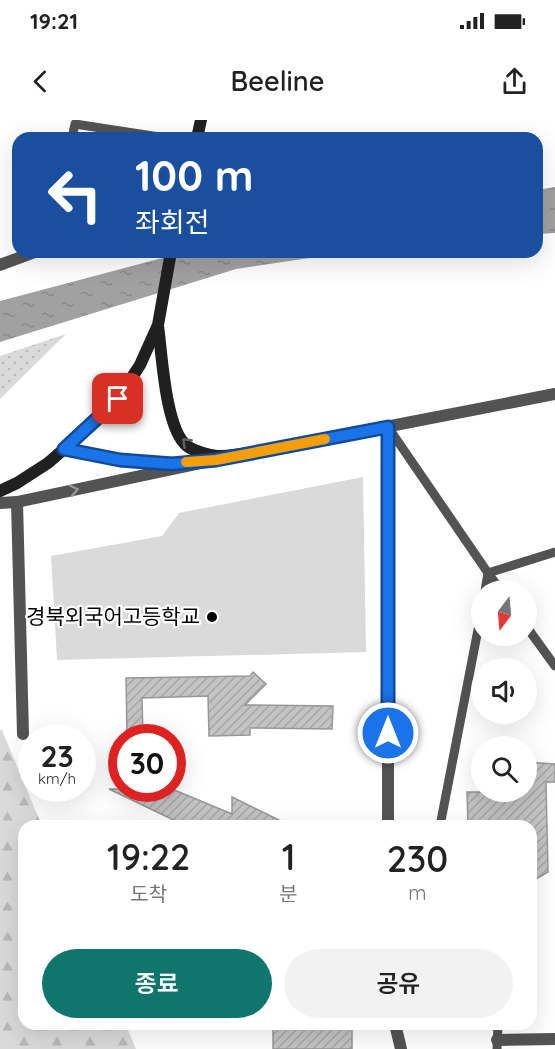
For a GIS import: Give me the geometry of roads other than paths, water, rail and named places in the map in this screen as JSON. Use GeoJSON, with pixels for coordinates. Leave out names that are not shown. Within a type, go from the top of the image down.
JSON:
{"type":"FeatureCollection","features":[{"type":"Feature","properties":{"kind":"street"},"geometry":{"type":"LineString","coordinates":[[0,265],[19,258]]}},
{"type":"Feature","properties":{"kind":"street"},"geometry":{"type":"LineString","coordinates":[[0,490],[17,483],[48,463],[118,399],[140,365],[158,325],[170,258]]}},
{"type":"Feature","properties":{"kind":"street"},"geometry":{"type":"LineString","coordinates":[[158,325],[171,415],[176,430],[187,446],[218,456],[281,447]]}},
{"type":"Feature","properties":{"kind":"street"},"geometry":{"type":"LineString","coordinates":[[0,503],[16,502],[216,460],[555,394]]}},
{"type":"Feature","properties":{"kind":"street"},"geometry":{"type":"LineString","coordinates":[[388,427],[388,820]]}},
{"type":"Feature","properties":{"kind":"street"},"geometry":{"type":"LineString","coordinates":[[64,449],[97,457],[141,463],[172,464],[216,460]]}},
{"type":"Feature","properties":{"kind":"street"},"geometry":{"type":"LineString","coordinates":[[16,502],[23,724]]}},
{"type":"Feature","properties":{"kind":"street"},"geometry":{"type":"LineString","coordinates":[[396,1030],[401,1049]]}},
{"type":"Feature","properties":{"kind":"street"},"geometry":{"type":"LineString","coordinates":[[497,1045],[555,1039]]}},
{"type":"Feature","properties":{"kind":"lane"},"geometry":{"type":"LineString","coordinates":[[73,132],[75,124],[127,132]]}},
{"type":"Feature","properties":{"kind":"lane"},"geometry":{"type":"LineString","coordinates":[[388,427],[493,580]]}},
{"type":"Feature","properties":{"kind":"lane"},"geometry":{"type":"LineString","coordinates":[[488,573],[555,552]]}},
{"type":"Feature","properties":{"kind":"lane"},"geometry":{"type":"LineString","coordinates":[[487,580],[488,573]]}},
{"type":"Feature","properties":{"kind":"lane"},"geometry":{"type":"LineString","coordinates":[[537,641],[555,666]]}},
{"type":"Feature","properties":{"kind":"lane"},"geometry":{"type":"LineString","coordinates":[[441,820],[475,646]]}},
{"type":"Feature","properties":{"kind":"lane"},"geometry":{"type":"LineString","coordinates":[[497,1045],[498,1030]]}},
{"type":"Feature","properties":{"kind":"water"},"geometry":{"type":"Polygon","coordinates":[[[555,187],[555,233],[543,234],[543,189],[555,187]]]}},
{"type":"Feature","properties":{"kind":"water"},"geometry":{"type":"Polygon","coordinates":[[[162,258],[310,258],[236,269],[0,342],[0,301],[162,258]]]}},
{"type":"Feature","properties":{"kind":"place","name":"경북외국어고등학교"},"geometry":{"type":"Point","coordinates":[212,617]}}]}
